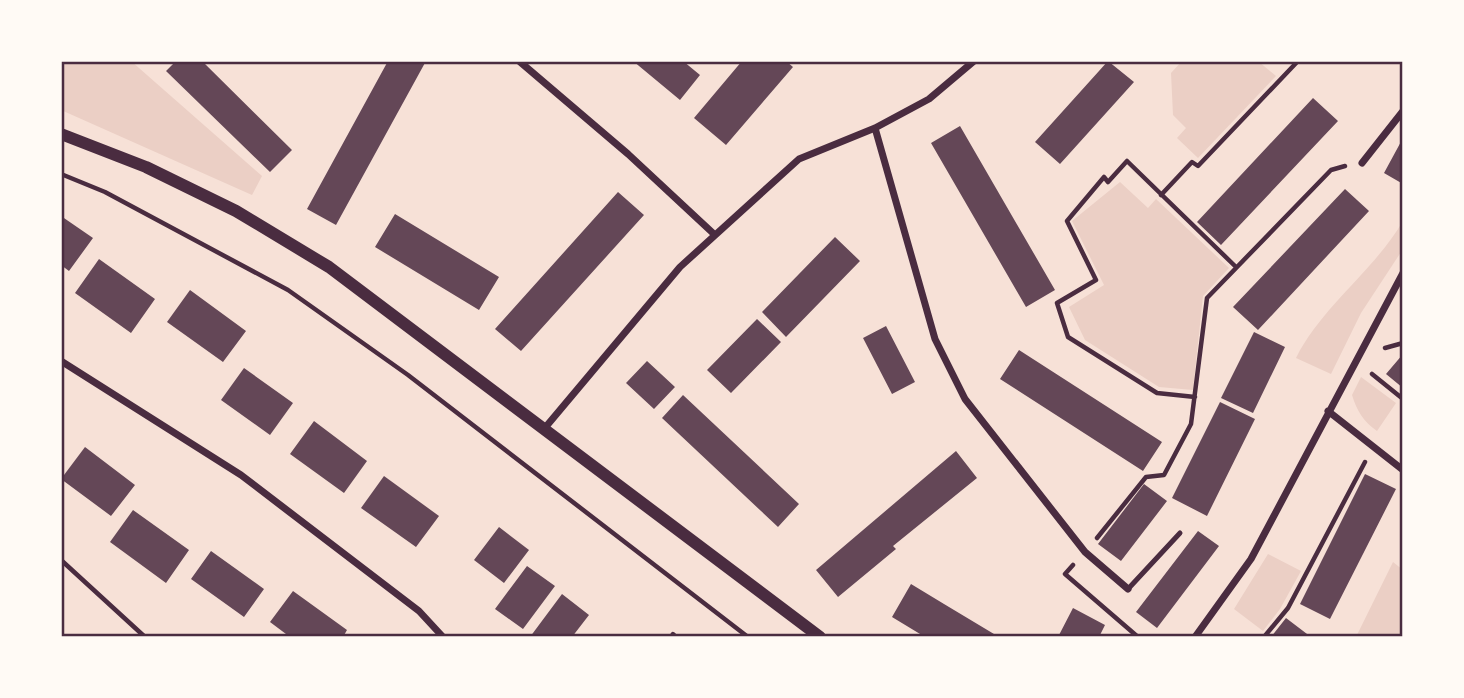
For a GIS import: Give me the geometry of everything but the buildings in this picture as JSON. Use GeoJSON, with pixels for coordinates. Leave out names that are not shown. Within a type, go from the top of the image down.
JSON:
{"type":"FeatureCollection","features":[{"type":"Feature","properties":{"kind":"street"},"geometry":{"type":"LineString","coordinates":[[519,61],[715,235]]}},
{"type":"Feature","properties":{"kind":"street"},"geometry":{"type":"LineString","coordinates":[[544,429],[680,267],[799,159],[875,128],[929,99],[974,61]]}},
{"type":"Feature","properties":{"kind":"street"},"geometry":{"type":"LineString","coordinates":[[1362,163],[1403,111]]}},
{"type":"Feature","properties":{"kind":"street"},"geometry":{"type":"LineString","coordinates":[[875,128],[935,339],[965,399],[1085,552],[1128,589]]}},
{"type":"Feature","properties":{"kind":"street"},"geometry":{"type":"LineString","coordinates":[[61,134],[146,167],[236,211],[329,267],[820,637]]}},
{"type":"Feature","properties":{"kind":"street"},"geometry":{"type":"LineString","coordinates":[[1195,637],[1251,559],[1403,272]]}},
{"type":"Feature","properties":{"kind":"street"},"geometry":{"type":"LineString","coordinates":[[61,361],[241,475],[419,611],[443,637]]}},
{"type":"Feature","properties":{"kind":"street"},"geometry":{"type":"LineString","coordinates":[[1328,411],[1403,470]]}},
{"type":"Feature","properties":{"kind":"lane"},"geometry":{"type":"LineString","coordinates":[[1128,589],[1180,533]]}},
{"type":"Feature","properties":{"kind":"path"},"geometry":{"type":"LineString","coordinates":[[1161,195],[1192,162],[1198,166],[1298,61]]}},
{"type":"Feature","properties":{"kind":"path"},"geometry":{"type":"LineString","coordinates":[[1195,397],[1157,393],[1068,337],[1056,303],[1096,281],[1067,221],[1104,177],[1108,182],[1127,161],[1236,267]]}},
{"type":"Feature","properties":{"kind":"path"},"geometry":{"type":"LineString","coordinates":[[1138,637],[1065,574],[1146,477],[1164,475],[1191,424],[1207,298],[1331,170],[1362,163]]}},
{"type":"Feature","properties":{"kind":"path"},"geometry":{"type":"LineString","coordinates":[[61,174],[105,192],[288,289],[408,374],[748,637]]}},
{"type":"Feature","properties":{"kind":"path"},"geometry":{"type":"LineString","coordinates":[[1355,361],[1403,399]]}},
{"type":"Feature","properties":{"kind":"path"},"geometry":{"type":"LineString","coordinates":[[1264,637],[1288,608],[1373,446]]}},
{"type":"Feature","properties":{"kind":"path"},"geometry":{"type":"LineString","coordinates":[[61,560],[145,637]]}},
{"type":"Feature","properties":{"kind":"path"},"geometry":{"type":"LineString","coordinates":[[671,637],[673,634],[676,637]]}},
{"type":"Feature","properties":{"kind":"shaded area"},"geometry":{"type":"Polygon","coordinates":[[[61,61],[131,61],[262,176],[252,195],[61,110],[61,61]]]}},
{"type":"Feature","properties":{"kind":"shaded area"},"geometry":{"type":"Polygon","coordinates":[[[1182,61],[1258,61],[1276,76],[1198,158],[1177,138],[1186,128],[1173,115],[1171,73],[1182,61]]]}},
{"type":"Feature","properties":{"kind":"shaded area"},"geometry":{"type":"Polygon","coordinates":[[[1120,182],[1148,208],[1156,199],[1229,268],[1203,296],[1193,390],[1159,387],[1085,340],[1069,307],[1104,285],[1072,221],[1120,182]]]}},
{"type":"Feature","properties":{"kind":"shaded area"},"geometry":{"type":"Polygon","coordinates":[[[1403,221],[1403,249],[1361,313],[1331,374],[1296,358],[1319,322],[1377,257],[1403,221]]]}},
{"type":"Feature","properties":{"kind":"shaded area"},"geometry":{"type":"Polygon","coordinates":[[[1361,377],[1396,403],[1377,431],[1361,415],[1352,395],[1361,377]]]}},
{"type":"Feature","properties":{"kind":"shaded area"},"geometry":{"type":"Polygon","coordinates":[[[1268,554],[1301,571],[1280,609],[1263,631],[1234,609],[1268,554]]]}},
{"type":"Feature","properties":{"kind":"shaded area"},"geometry":{"type":"Polygon","coordinates":[[[1393,562],[1403,570],[1403,637],[1356,637],[1393,562]]]}}]}
